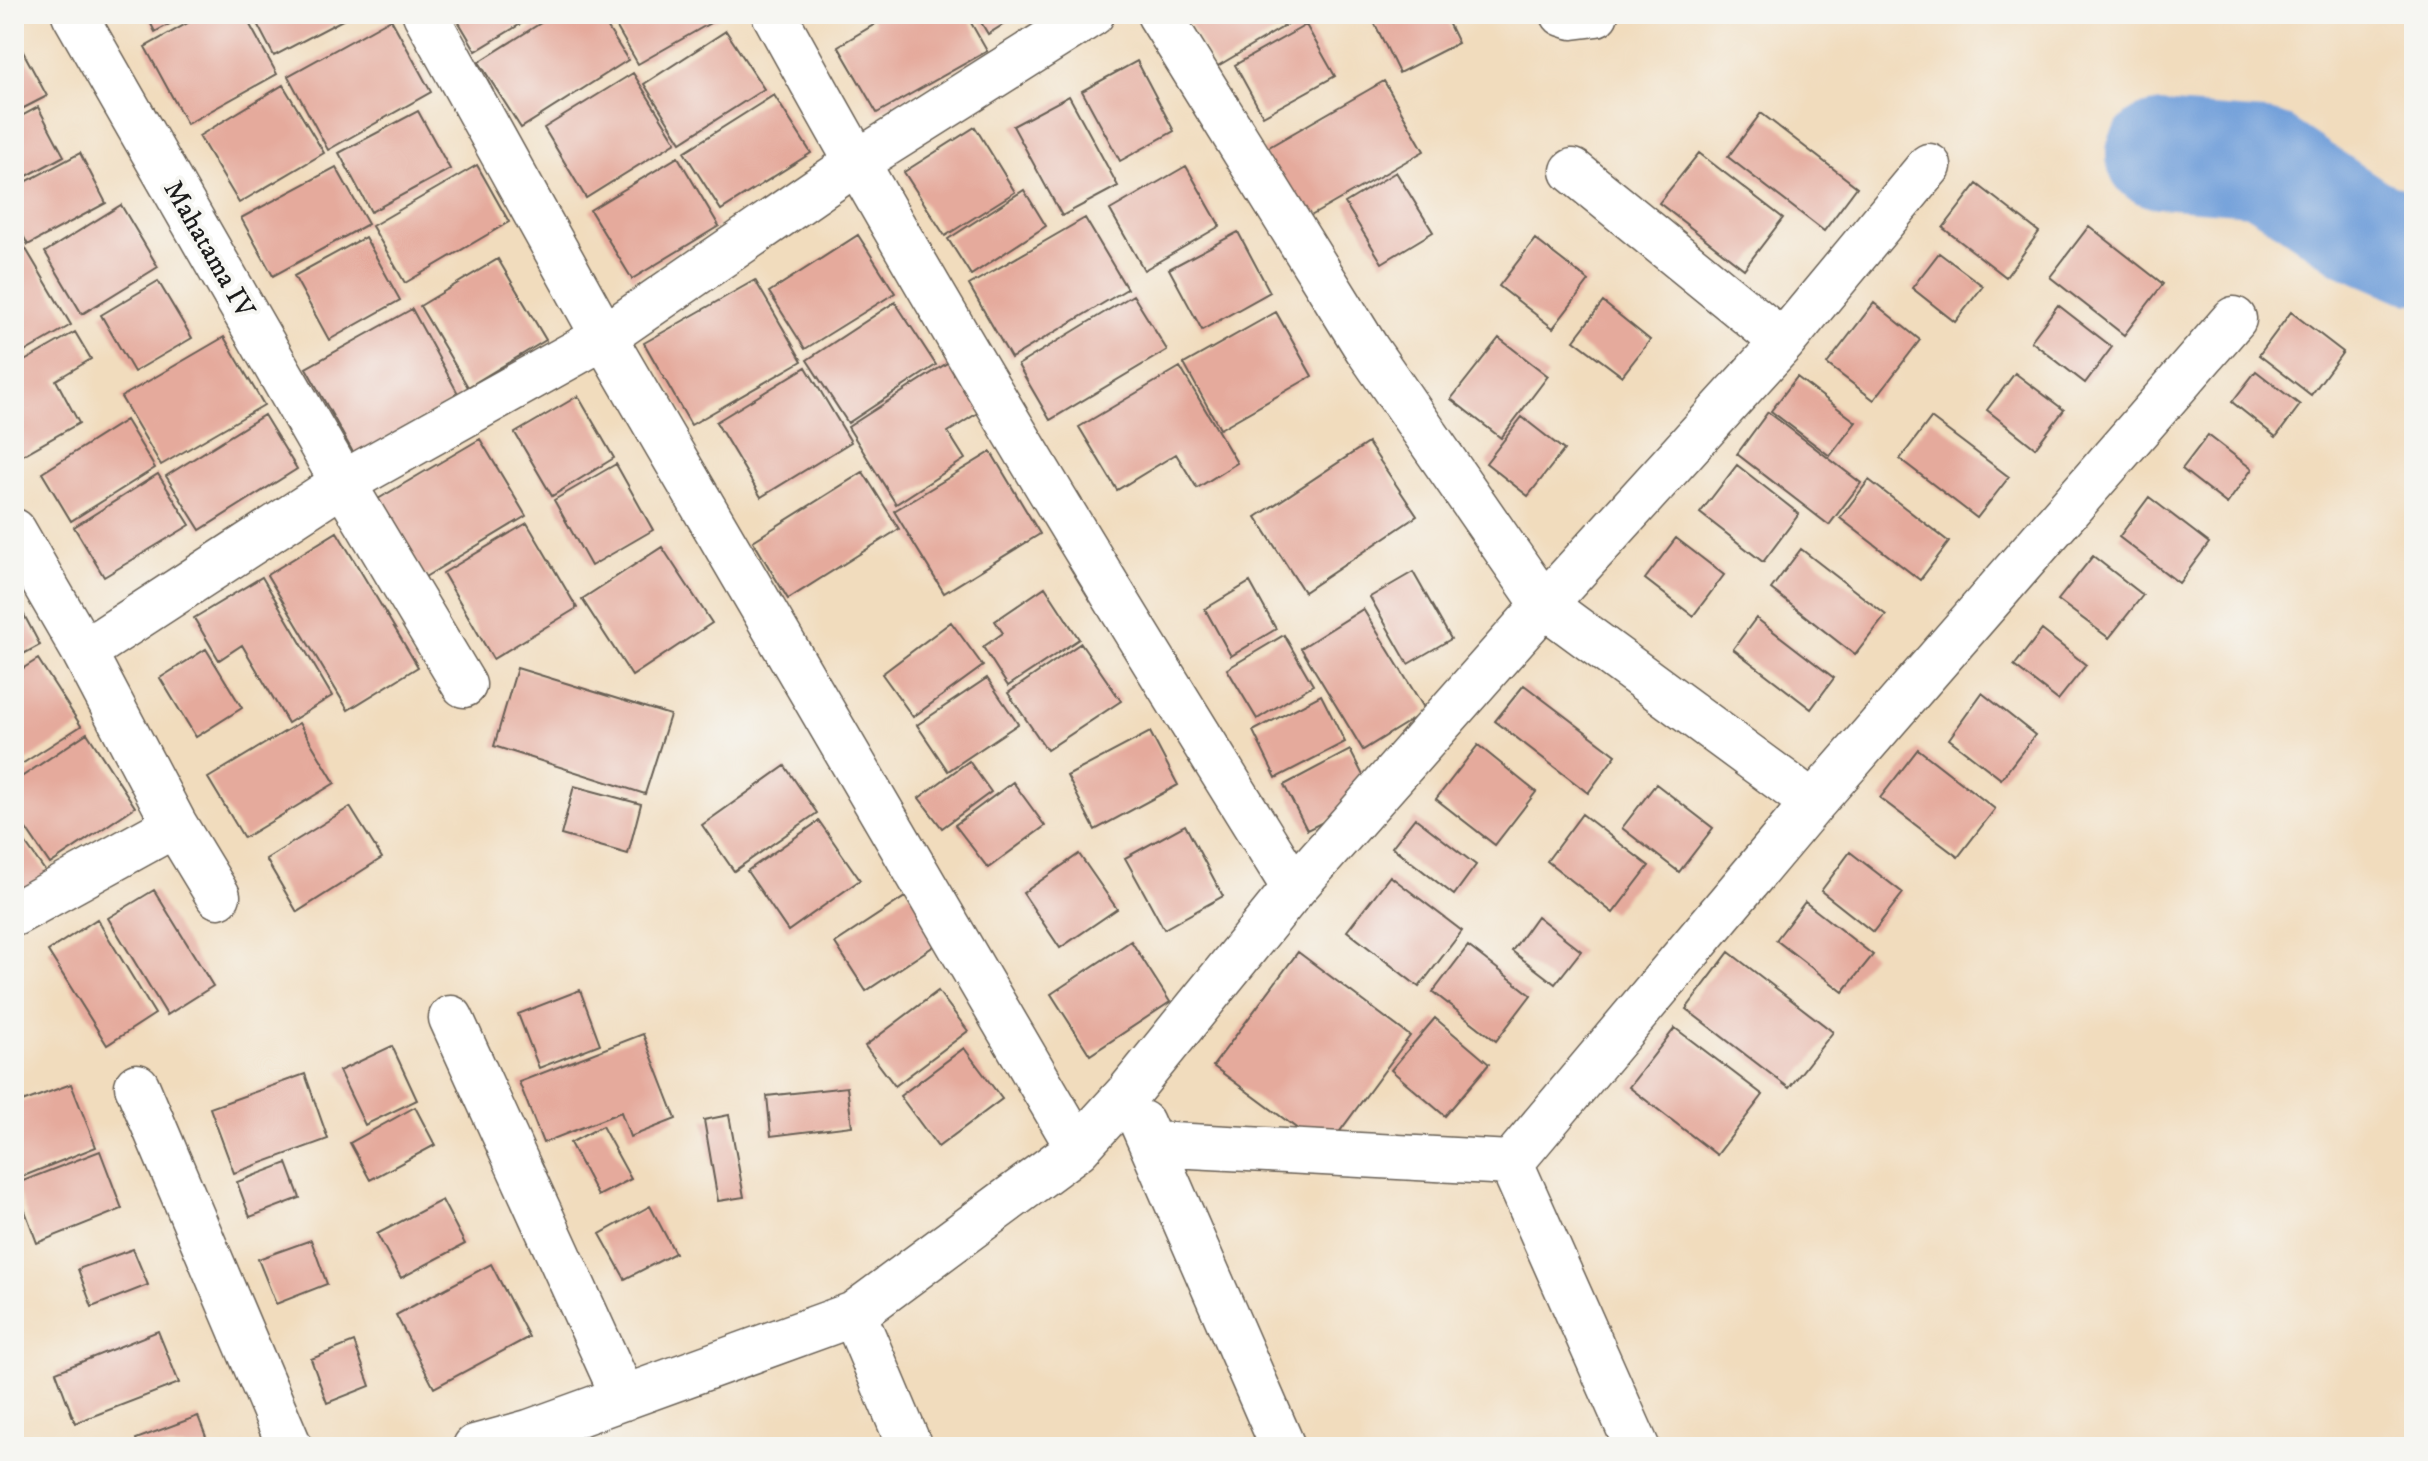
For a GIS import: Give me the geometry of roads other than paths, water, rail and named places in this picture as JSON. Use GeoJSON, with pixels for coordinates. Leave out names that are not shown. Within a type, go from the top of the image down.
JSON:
{"type":"FeatureCollection","features":[{"type":"Feature","properties":{"kind":"street","name":"Mahatama IV"},"geometry":{"type":"LineString","coordinates":[[74,14],[343,483],[464,685]]}},
{"type":"Feature","properties":{"kind":"street"},"geometry":{"type":"LineString","coordinates":[[425,14],[604,337],[1078,1148]]}},
{"type":"Feature","properties":{"kind":"street"},"geometry":{"type":"LineString","coordinates":[[774,14],[856,163],[1121,609],[1294,888]]}},
{"type":"Feature","properties":{"kind":"street"},"geometry":{"type":"LineString","coordinates":[[84,652],[343,483],[604,337],[856,163],[1092,14]]}},
{"type":"Feature","properties":{"kind":"street"},"geometry":{"type":"LineString","coordinates":[[1159,14],[1367,349],[1544,605],[1813,803]]}},
{"type":"Feature","properties":{"kind":"street"},"geometry":{"type":"LineString","coordinates":[[1563,14],[1572,17],[1596,14]]}},
{"type":"Feature","properties":{"kind":"street"},"geometry":{"type":"LineString","coordinates":[[475,1447],[532,1440],[624,1398],[854,1314],[1078,1148],[1128,1093],[1294,888],[1544,605],[1783,342],[1929,166]]}},
{"type":"Feature","properties":{"kind":"street"},"geometry":{"type":"LineString","coordinates":[[1573,171],[1783,342]]}},
{"type":"Feature","properties":{"kind":"street"},"geometry":{"type":"LineString","coordinates":[[1511,1163],[1813,803],[2234,319]]}},
{"type":"Feature","properties":{"kind":"street"},"geometry":{"type":"LineString","coordinates":[[14,531],[84,652],[175,825],[218,896]]}},
{"type":"Feature","properties":{"kind":"street"},"geometry":{"type":"LineString","coordinates":[[14,914],[175,825]]}},
{"type":"Feature","properties":{"kind":"street"},"geometry":{"type":"LineString","coordinates":[[451,1018],[624,1398]]}},
{"type":"Feature","properties":{"kind":"street"},"geometry":{"type":"LineString","coordinates":[[137,1086],[290,1447]]}},
{"type":"Feature","properties":{"kind":"street"},"geometry":{"type":"LineString","coordinates":[[1128,1093],[1283,1447]]}},
{"type":"Feature","properties":{"kind":"street"},"geometry":{"type":"LineString","coordinates":[[1152,1144],[1511,1163]]}},
{"type":"Feature","properties":{"kind":"street"},"geometry":{"type":"LineString","coordinates":[[1511,1163],[1637,1447]]}},
{"type":"Feature","properties":{"kind":"street"},"geometry":{"type":"LineString","coordinates":[[854,1314],[910,1447]]}},
{"type":"Feature","properties":{"kind":"waterway"},"geometry":{"type":"LineString","coordinates":[[2159,155],[2264,163],[2361,228],[2414,251]]}}]}
